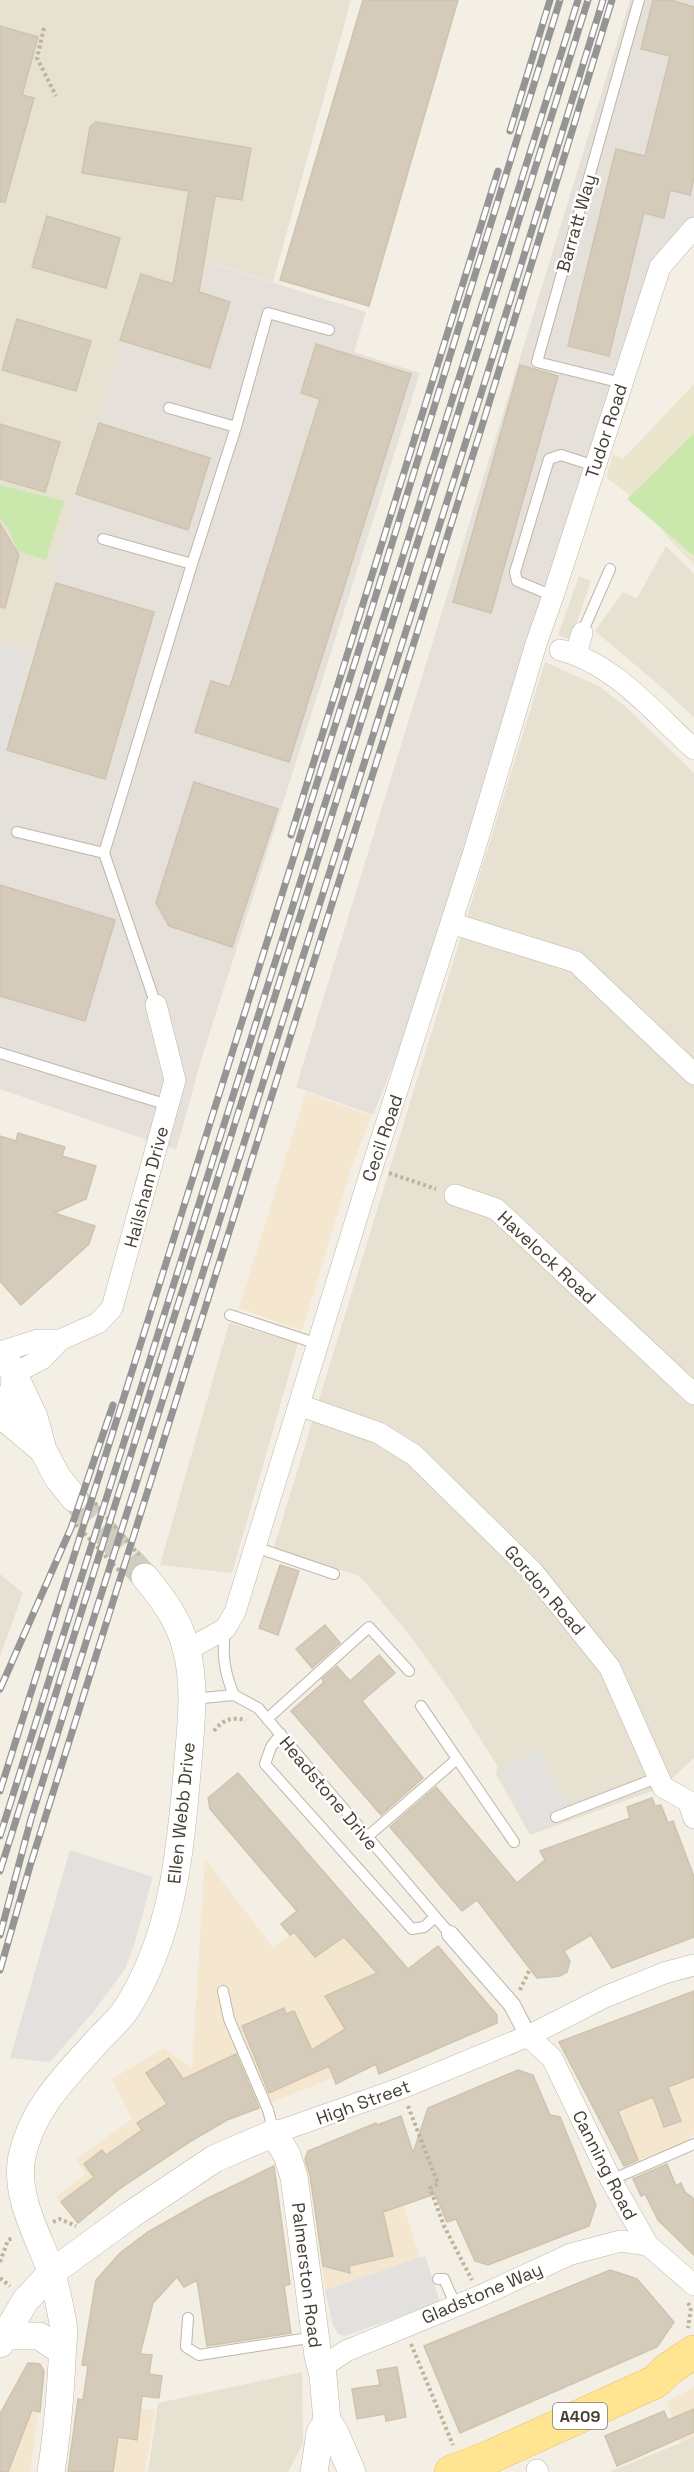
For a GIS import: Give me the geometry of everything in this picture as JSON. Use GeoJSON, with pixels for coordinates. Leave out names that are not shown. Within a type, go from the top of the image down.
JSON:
{"type":"FeatureCollection","features":[{"type":"Feature","properties":{"kind":"main road","name":"A409"},"geometry":{"type":"LineString","coordinates":[[454,2463],[490,2457],[655,2382],[667,2370],[694,2352]]}},
{"type":"Feature","properties":{"kind":"main road","name":"A409"},"geometry":{"type":"LineString","coordinates":[[655,2382],[674,2385],[694,2372]]}},
{"type":"Feature","properties":{"kind":"street","name":"Tudor Road"},"geometry":{"type":"LineString","coordinates":[[536,644],[660,267],[694,228]]}},
{"type":"Feature","properties":{"kind":"street"},"geometry":{"type":"LineString","coordinates":[[582,633],[568,652],[608,672],[694,749]]}},
{"type":"Feature","properties":{"kind":"street","name":"Cecil Road"},"geometry":{"type":"LineString","coordinates":[[225,1629],[235,1612],[536,644]]}},
{"type":"Feature","properties":{"kind":"street"},"geometry":{"type":"LineString","coordinates":[[451,923],[576,962],[694,1074]]}},
{"type":"Feature","properties":{"kind":"street","name":"Hailsham Drive"},"geometry":{"type":"LineString","coordinates":[[8,1365],[42,1359],[60,1340],[98,1323],[112,1308],[175,1080],[156,1005]]}},
{"type":"Feature","properties":{"kind":"street","name":"Havelock Road"},"geometry":{"type":"LineString","coordinates":[[455,1195],[496,1209],[694,1394]]}},
{"type":"Feature","properties":{"kind":"street"},"geometry":{"type":"LineString","coordinates":[[0,1406],[13,1393],[8,1365]]}},
{"type":"Feature","properties":{"kind":"street"},"geometry":{"type":"LineString","coordinates":[[8,1365],[34,1417],[43,1450],[58,1478],[84,1500]]}},
{"type":"Feature","properties":{"kind":"street","name":"Gordon Road"},"geometry":{"type":"LineString","coordinates":[[299,1405],[379,1433],[414,1455],[534,1572],[610,1668],[663,1787]]}},
{"type":"Feature","properties":{"kind":"street"},"geometry":{"type":"LineString","coordinates":[[0,1414],[43,1450]]}},
{"type":"Feature","properties":{"kind":"street"},"geometry":{"type":"LineString","coordinates":[[143,1567],[179,1626],[187,1650],[191,1699]]}},
{"type":"Feature","properties":{"kind":"street"},"geometry":{"type":"LineString","coordinates":[[187,1650],[225,1629]]}},
{"type":"Feature","properties":{"kind":"street","name":"Ellen Webb Drive"},"geometry":{"type":"LineString","coordinates":[[51,2472],[59,2417],[63,2324],[51,2273],[21,2190],[22,2154],[29,2134],[49,2094],[125,2011],[146,1975],[160,1939],[179,1860],[189,1751],[191,1699]]}},
{"type":"Feature","properties":{"kind":"street"},"geometry":{"type":"LineString","coordinates":[[663,1787],[692,1805]]}},
{"type":"Feature","properties":{"kind":"street","name":"Headstone Drive"},"geometry":{"type":"LineString","coordinates":[[450,1934],[512,2005],[528,2036]]}},
{"type":"Feature","properties":{"kind":"street","name":"High Street"},"geometry":{"type":"LineString","coordinates":[[2,2340],[25,2301],[51,2273],[129,2216],[214,2159],[274,2133],[402,2088],[528,2036],[605,1996],[664,1973],[694,1965]]}},
{"type":"Feature","properties":{"kind":"street","name":"Canning Road"},"geometry":{"type":"LineString","coordinates":[[528,2036],[552,2058],[611,2180],[648,2245],[694,2285]]}},
{"type":"Feature","properties":{"kind":"street","name":"Palmerston Road"},"geometry":{"type":"LineString","coordinates":[[274,2133],[287,2155],[294,2177],[315,2337],[322,2367],[327,2421],[334,2431],[352,2472]]}},
{"type":"Feature","properties":{"kind":"street","name":"Gladstone Way"},"geometry":{"type":"LineString","coordinates":[[322,2367],[346,2351],[480,2296],[571,2254],[621,2241],[648,2245]]}},
{"type":"Feature","properties":{"kind":"street"},"geometry":{"type":"LineString","coordinates":[[2,2340],[39,2336],[62,2351]]}},
{"type":"Feature","properties":{"kind":"street","name":"Palmerston Road"},"geometry":{"type":"LineString","coordinates":[[314,2472],[320,2433],[327,2421]]}},
{"type":"Feature","properties":{"kind":"lane","name":"Barratt Way"},"geometry":{"type":"LineString","coordinates":[[622,383],[537,362],[639,0]]}},
{"type":"Feature","properties":{"kind":"lane"},"geometry":{"type":"LineString","coordinates":[[156,1005],[104,853],[236,427],[268,313],[329,330]]}},
{"type":"Feature","properties":{"kind":"lane"},"geometry":{"type":"LineString","coordinates":[[169,408],[236,427]]}},
{"type":"Feature","properties":{"kind":"lane"},"geometry":{"type":"LineString","coordinates":[[553,596],[517,581],[515,572],[549,459],[561,455],[596,466]]}},
{"type":"Feature","properties":{"kind":"lane"},"geometry":{"type":"LineString","coordinates":[[103,539],[192,564]]}},
{"type":"Feature","properties":{"kind":"lane"},"geometry":{"type":"LineString","coordinates":[[582,633],[610,569]]}},
{"type":"Feature","properties":{"kind":"lane"},"geometry":{"type":"LineString","coordinates":[[17,832],[104,853]]}},
{"type":"Feature","properties":{"kind":"lane"},"geometry":{"type":"LineString","coordinates":[[0,1053],[168,1105]]}},
{"type":"Feature","properties":{"kind":"lane"},"geometry":{"type":"LineString","coordinates":[[230,1315],[318,1344]]}},
{"type":"Feature","properties":{"kind":"lane"},"geometry":{"type":"LineString","coordinates":[[255,1547],[334,1574]]}},
{"type":"Feature","properties":{"kind":"lane"},"geometry":{"type":"LineString","coordinates":[[267,1719],[369,1627],[409,1671]]}},
{"type":"Feature","properties":{"kind":"lane","name":"Cecil Road"},"geometry":{"type":"LineString","coordinates":[[225,1629],[222,1656],[226,1678],[234,1695]]}},
{"type":"Feature","properties":{"kind":"lane"},"geometry":{"type":"LineString","coordinates":[[191,1699],[234,1695]]}},
{"type":"Feature","properties":{"kind":"lane","name":"Headstone Drive"},"geometry":{"type":"LineString","coordinates":[[234,1695],[252,1704],[281,1734],[434,1918],[450,1934]]}},
{"type":"Feature","properties":{"kind":"lane"},"geometry":{"type":"LineString","coordinates":[[421,1706],[514,1842]]}},
{"type":"Feature","properties":{"kind":"lane"},"geometry":{"type":"LineString","coordinates":[[281,1734],[271,1748],[265,1764],[412,1929],[424,1927],[434,1918]]}},
{"type":"Feature","properties":{"kind":"lane"},"geometry":{"type":"LineString","coordinates":[[367,1837],[457,1759]]}},
{"type":"Feature","properties":{"kind":"lane"},"geometry":{"type":"LineString","coordinates":[[556,1817],[654,1779],[663,1787]]}},
{"type":"Feature","properties":{"kind":"lane"},"geometry":{"type":"LineString","coordinates":[[223,1991],[229,2019],[268,2110],[274,2133]]}},
{"type":"Feature","properties":{"kind":"lane"},"geometry":{"type":"LineString","coordinates":[[611,2180],[694,2144]]}},
{"type":"Feature","properties":{"kind":"lane"},"geometry":{"type":"LineString","coordinates":[[438,2279],[444,2279],[456,2306]]}},
{"type":"Feature","properties":{"kind":"lane"},"geometry":{"type":"LineString","coordinates":[[188,2318],[186,2347],[199,2355],[315,2337]]}},
{"type":"Feature","properties":{"kind":"path"},"geometry":{"type":"LineString","coordinates":[[44,28],[37,58],[56,96]]}},
{"type":"Feature","properties":{"kind":"path"},"geometry":{"type":"LineString","coordinates":[[372,1167],[455,1195]]}},
{"type":"Feature","properties":{"kind":"path"},"geometry":{"type":"LineString","coordinates":[[84,1500],[143,1567]]}},
{"type":"Feature","properties":{"kind":"path"},"geometry":{"type":"LineString","coordinates":[[209,1737],[224,1720],[246,1719],[256,1729],[267,1719]]}},
{"type":"Feature","properties":{"kind":"path"},"geometry":{"type":"LineString","coordinates":[[521,1987],[530,1969]]}},
{"type":"Feature","properties":{"kind":"path"},"geometry":{"type":"LineString","coordinates":[[402,2088],[438,2184],[430,2188],[444,2226],[480,2296]]}},
{"type":"Feature","properties":{"kind":"path"},"geometry":{"type":"LineString","coordinates":[[0,2262],[8,2240],[13,2238]]}},
{"type":"Feature","properties":{"kind":"path"},"geometry":{"type":"LineString","coordinates":[[0,2278],[6,2283]]}},
{"type":"Feature","properties":{"kind":"path"},"geometry":{"type":"LineString","coordinates":[[404,2327],[454,2463]]}},
{"type":"Feature","properties":{"kind":"shaded area"},"geometry":{"type":"Polygon","coordinates":[[[0,0],[351,0],[273,282],[212,263],[201,291],[141,275],[56,563],[0,766],[0,0]]]}},
{"type":"Feature","properties":{"kind":"shaded area"},"geometry":{"type":"Polygon","coordinates":[[[630,0],[694,0],[694,223],[660,267],[451,923],[373,1115],[296,1087],[630,0]]]}},
{"type":"Feature","properties":{"kind":"shaded area"},"geometry":{"type":"Polygon","coordinates":[[[211,263],[366,312],[354,352],[420,373],[202,1057],[176,1150],[0,1089],[0,766],[56,563],[141,274],[201,291],[211,263]]]}},
{"type":"Feature","properties":{"kind":"shaded area"},"geometry":{"type":"Polygon","coordinates":[[[694,384],[694,565],[667,537],[652,513],[606,477],[613,454],[623,459],[694,384]]]}},
{"type":"Feature","properties":{"kind":"shaded area"},"geometry":{"type":"Polygon","coordinates":[[[666,546],[694,574],[694,717],[595,631],[623,592],[637,598],[666,546]]]}},
{"type":"Feature","properties":{"kind":"shaded area"},"geometry":{"type":"Polygon","coordinates":[[[579,576],[591,581],[571,640],[558,635],[579,576]]]}},
{"type":"Feature","properties":{"kind":"shaded area"},"geometry":{"type":"Polygon","coordinates":[[[0,644],[31,653],[0,766],[0,644]]]}},
{"type":"Feature","properties":{"kind":"shaded area"},"geometry":{"type":"Polygon","coordinates":[[[545,662],[599,686],[627,708],[694,773],[694,1758],[663,1787],[530,1835],[496,1774],[498,1767],[452,1694],[408,1633],[366,1583],[357,1575],[273,1550],[545,662]]]}},
{"type":"Feature","properties":{"kind":"shaded area"},"geometry":{"type":"Polygon","coordinates":[[[306,1092],[371,1116],[352,1166],[302,1331],[239,1308],[306,1092]]]}},
{"type":"Feature","properties":{"kind":"shaded area"},"geometry":{"type":"Polygon","coordinates":[[[229,1323],[298,1343],[232,1573],[160,1565],[229,1323]]]}},
{"type":"Feature","properties":{"kind":"shaded area"},"geometry":{"type":"Polygon","coordinates":[[[0,1574],[23,1593],[0,1656],[0,1574]]]}},
{"type":"Feature","properties":{"kind":"shaded area"},"geometry":{"type":"Polygon","coordinates":[[[539,1751],[573,1816],[531,1832],[499,1771],[539,1751]]]}},
{"type":"Feature","properties":{"kind":"shaded area"},"geometry":{"type":"Polygon","coordinates":[[[70,1850],[153,1877],[134,1945],[125,1969],[94,2011],[50,2062],[10,2058],[70,1850]]]}},
{"type":"Feature","properties":{"kind":"shaded area"},"geometry":{"type":"Polygon","coordinates":[[[205,1859],[273,1947],[345,1896],[408,1969],[438,1945],[497,2015],[497,2023],[379,2074],[376,2065],[333,2078],[227,2120],[139,2175],[78,2223],[56,2196],[86,2174],[76,2159],[132,2119],[112,2079],[164,2048],[192,2068],[205,1859]]]}},
{"type":"Feature","properties":{"kind":"shaded area"},"geometry":{"type":"Polygon","coordinates":[[[694,1992],[694,2135],[688,2138],[689,2141],[624,2166],[561,2046],[563,2040],[694,1992]]]}},
{"type":"Feature","properties":{"kind":"shaded area"},"geometry":{"type":"Polygon","coordinates":[[[401,2116],[428,2196],[403,2205],[420,2259],[325,2290],[314,2204],[304,2160],[308,2151],[376,2123],[377,2125],[401,2116]]]}},
{"type":"Feature","properties":{"kind":"shaded area"},"geometry":{"type":"Polygon","coordinates":[[[425,2256],[440,2302],[345,2336],[338,2334],[333,2325],[325,2290],[425,2256]]]}},
{"type":"Feature","properties":{"kind":"shaded area"},"geometry":{"type":"Polygon","coordinates":[[[28,2363],[40,2364],[44,2371],[30,2472],[0,2472],[0,2416],[28,2363]]]}},
{"type":"Feature","properties":{"kind":"shaded area"},"geometry":{"type":"Polygon","coordinates":[[[302,2372],[303,2444],[288,2472],[148,2472],[158,2403],[302,2372]]]}},
{"type":"Feature","properties":{"kind":"shaded area"},"geometry":{"type":"Polygon","coordinates":[[[694,2387],[694,2436],[680,2443],[667,2402],[694,2387]]]}},
{"type":"Feature","properties":{"kind":"shaded area"},"geometry":{"type":"Polygon","coordinates":[[[78,2399],[155,2410],[145,2472],[68,2472],[78,2399]]]}},
{"type":"Feature","properties":{"kind":"shaded area"},"geometry":{"type":"Polygon","coordinates":[[[694,2436],[694,2472],[609,2472],[680,2443],[694,2436]]]}},
{"type":"Feature","properties":{"kind":"green space"},"geometry":{"type":"Polygon","coordinates":[[[694,433],[694,556],[627,499],[694,433]]]}},
{"type":"Feature","properties":{"kind":"green space"},"geometry":{"type":"Polygon","coordinates":[[[0,485],[64,501],[46,560],[17,551],[9,530],[0,518],[0,485]]]}},
{"type":"Feature","properties":{"kind":"building"},"geometry":{"type":"Polygon","coordinates":[[[363,0],[458,0],[369,306],[280,280],[363,0]]]}},
{"type":"Feature","properties":{"kind":"building"},"geometry":{"type":"Polygon","coordinates":[[[653,0],[671,0],[694,7],[694,178],[690,195],[670,190],[664,218],[644,213],[609,356],[568,346],[616,149],[645,156],[670,56],[641,49],[653,0]]]}},
{"type":"Feature","properties":{"kind":"building"},"geometry":{"type":"Polygon","coordinates":[[[0,26],[38,37],[22,95],[34,98],[5,202],[0,202],[0,26]]]}},
{"type":"Feature","properties":{"kind":"building"},"geometry":{"type":"Polygon","coordinates":[[[96,122],[251,148],[242,200],[215,196],[199,292],[230,302],[210,368],[120,340],[141,274],[173,284],[189,191],[82,173],[90,127],[96,122]]]}},
{"type":"Feature","properties":{"kind":"building"},"geometry":{"type":"Polygon","coordinates":[[[47,216],[120,238],[106,288],[32,267],[47,216]]]}},
{"type":"Feature","properties":{"kind":"building"},"geometry":{"type":"Polygon","coordinates":[[[17,319],[91,341],[76,391],[2,370],[17,319]]]}},
{"type":"Feature","properties":{"kind":"building"},"geometry":{"type":"Polygon","coordinates":[[[316,344],[411,374],[289,762],[195,732],[211,681],[230,687],[320,399],[301,393],[316,344]]]}},
{"type":"Feature","properties":{"kind":"building"},"geometry":{"type":"Polygon","coordinates":[[[520,365],[558,376],[491,613],[453,602],[520,365]]]}},
{"type":"Feature","properties":{"kind":"building"},"geometry":{"type":"Polygon","coordinates":[[[99,423],[210,458],[188,530],[76,494],[99,423]]]}},
{"type":"Feature","properties":{"kind":"building"},"geometry":{"type":"Polygon","coordinates":[[[0,424],[60,442],[45,492],[0,479],[0,424]]]}},
{"type":"Feature","properties":{"kind":"building"},"geometry":{"type":"Polygon","coordinates":[[[0,524],[19,555],[5,608],[0,607],[0,524]]]}},
{"type":"Feature","properties":{"kind":"building"},"geometry":{"type":"Polygon","coordinates":[[[56,583],[154,612],[105,779],[7,750],[56,583]]]}},
{"type":"Feature","properties":{"kind":"building"},"geometry":{"type":"Polygon","coordinates":[[[194,782],[278,809],[232,947],[169,926],[156,903],[194,782]]]}},
{"type":"Feature","properties":{"kind":"building"},"geometry":{"type":"Polygon","coordinates":[[[0,885],[115,920],[85,1021],[0,996],[0,885]]]}},
{"type":"Feature","properties":{"kind":"building"},"geometry":{"type":"Polygon","coordinates":[[[18,1133],[65,1147],[62,1156],[96,1166],[86,1199],[54,1213],[95,1226],[89,1244],[21,1305],[0,1281],[0,1136],[16,1141],[18,1133]]]}},
{"type":"Feature","properties":{"kind":"building"},"geometry":{"type":"Polygon","coordinates":[[[280,1565],[299,1571],[278,1635],[259,1628],[280,1565]]]}},
{"type":"Feature","properties":{"kind":"building"},"geometry":{"type":"Polygon","coordinates":[[[325,1625],[340,1643],[312,1668],[296,1649],[325,1625]]]}},
{"type":"Feature","properties":{"kind":"building"},"geometry":{"type":"Polygon","coordinates":[[[379,1655],[395,1673],[362,1701],[423,1778],[381,1815],[291,1711],[324,1682],[322,1679],[337,1666],[350,1681],[379,1655]]]}},
{"type":"Feature","properties":{"kind":"building"},"geometry":{"type":"Polygon","coordinates":[[[238,1773],[408,1969],[438,1946],[497,2015],[497,2023],[379,2074],[376,2064],[336,2084],[329,2066],[269,2093],[242,2026],[284,2008],[286,2014],[294,2011],[312,2050],[345,2029],[325,1996],[377,1973],[344,1937],[315,1957],[294,1932],[290,1935],[281,1924],[297,1911],[210,1809],[208,1798],[238,1773]]]}},
{"type":"Feature","properties":{"kind":"building"},"geometry":{"type":"Polygon","coordinates":[[[436,1787],[517,1883],[545,1860],[540,1851],[630,1818],[627,1807],[652,1798],[655,1806],[661,1805],[668,1823],[673,1821],[694,1877],[694,1937],[612,1968],[591,1935],[564,1951],[570,1961],[567,1972],[560,1976],[537,1978],[477,1900],[462,1911],[390,1827],[436,1787]]]}},
{"type":"Feature","properties":{"kind":"building"},"geometry":{"type":"Polygon","coordinates":[[[694,1991],[694,2077],[668,2087],[681,2121],[664,2127],[653,2097],[618,2111],[638,2160],[624,2166],[559,2042],[694,1991]]]}},
{"type":"Feature","properties":{"kind":"building"},"geometry":{"type":"Polygon","coordinates":[[[236,2054],[259,2108],[227,2120],[191,2141],[118,2190],[78,2223],[61,2202],[94,2177],[84,2164],[102,2150],[106,2155],[142,2130],[137,2123],[167,2104],[146,2073],[169,2058],[183,2079],[236,2054]]]}},
{"type":"Feature","properties":{"kind":"building"},"geometry":{"type":"Polygon","coordinates":[[[518,2070],[533,2075],[550,2115],[560,2117],[596,2205],[589,2226],[488,2265],[475,2261],[456,2219],[447,2222],[435,2194],[383,2212],[393,2256],[349,2266],[350,2273],[323,2266],[310,2175],[305,2159],[308,2151],[376,2123],[377,2125],[401,2116],[413,2153],[428,2108],[518,2070]]]}},
{"type":"Feature","properties":{"kind":"building"},"geometry":{"type":"Polygon","coordinates":[[[667,2164],[676,2186],[681,2183],[685,2192],[694,2199],[694,2255],[658,2220],[645,2194],[641,2196],[633,2179],[667,2164]]]}},
{"type":"Feature","properties":{"kind":"building"},"geometry":{"type":"Polygon","coordinates":[[[274,2166],[290,2284],[284,2286],[291,2333],[207,2346],[197,2280],[184,2287],[177,2277],[153,2303],[140,2354],[152,2355],[149,2374],[162,2376],[159,2398],[142,2396],[137,2440],[118,2437],[113,2472],[68,2472],[78,2399],[83,2400],[88,2366],[82,2365],[96,2280],[120,2253],[148,2232],[206,2199],[274,2166]]]}},
{"type":"Feature","properties":{"kind":"building"},"geometry":{"type":"Polygon","coordinates":[[[610,2270],[637,2279],[674,2322],[657,2347],[460,2433],[424,2346],[610,2270]]]}},
{"type":"Feature","properties":{"kind":"building"},"geometry":{"type":"Polygon","coordinates":[[[28,2363],[40,2364],[44,2371],[40,2412],[32,2410],[8,2472],[0,2472],[0,2414],[28,2363]]]}},
{"type":"Feature","properties":{"kind":"building"},"geometry":{"type":"Polygon","coordinates":[[[397,2367],[406,2417],[386,2421],[385,2414],[357,2419],[352,2389],[380,2385],[377,2370],[397,2367]]]}},
{"type":"Feature","properties":{"kind":"building"},"geometry":{"type":"Polygon","coordinates":[[[694,2409],[694,2432],[617,2466],[605,2436],[664,2411],[668,2420],[694,2409]]]}},
{"type":"Feature","properties":{"kind":"tunnel"},"geometry":{"type":"LineString","coordinates":[[74,1498],[145,1577]]}},
{"type":"Feature","properties":{"kind":"railway"},"geometry":{"type":"LineString","coordinates":[[510,131],[550,0]]}},
{"type":"Feature","properties":{"kind":"railway"},"geometry":{"type":"LineString","coordinates":[[0,1791],[372,608],[560,0]]}},
{"type":"Feature","properties":{"kind":"railway"},"geometry":{"type":"LineString","coordinates":[[0,1836],[578,0]]}},
{"type":"Feature","properties":{"kind":"railway"},"geometry":{"type":"LineString","coordinates":[[0,1871],[588,0]]}},
{"type":"Feature","properties":{"kind":"railway"},"geometry":{"type":"LineString","coordinates":[[0,1935],[31,1819],[75,1677],[487,375],[603,0]]}},
{"type":"Feature","properties":{"kind":"railway"},"geometry":{"type":"LineString","coordinates":[[0,1970],[30,1866],[482,426],[612,0]]}},
{"type":"Feature","properties":{"kind":"railway"},"geometry":{"type":"LineString","coordinates":[[291,835],[498,171]]}},
{"type":"Feature","properties":{"kind":"railway"},"geometry":{"type":"LineString","coordinates":[[0,1689],[71,1528],[113,1405]]}}]}
